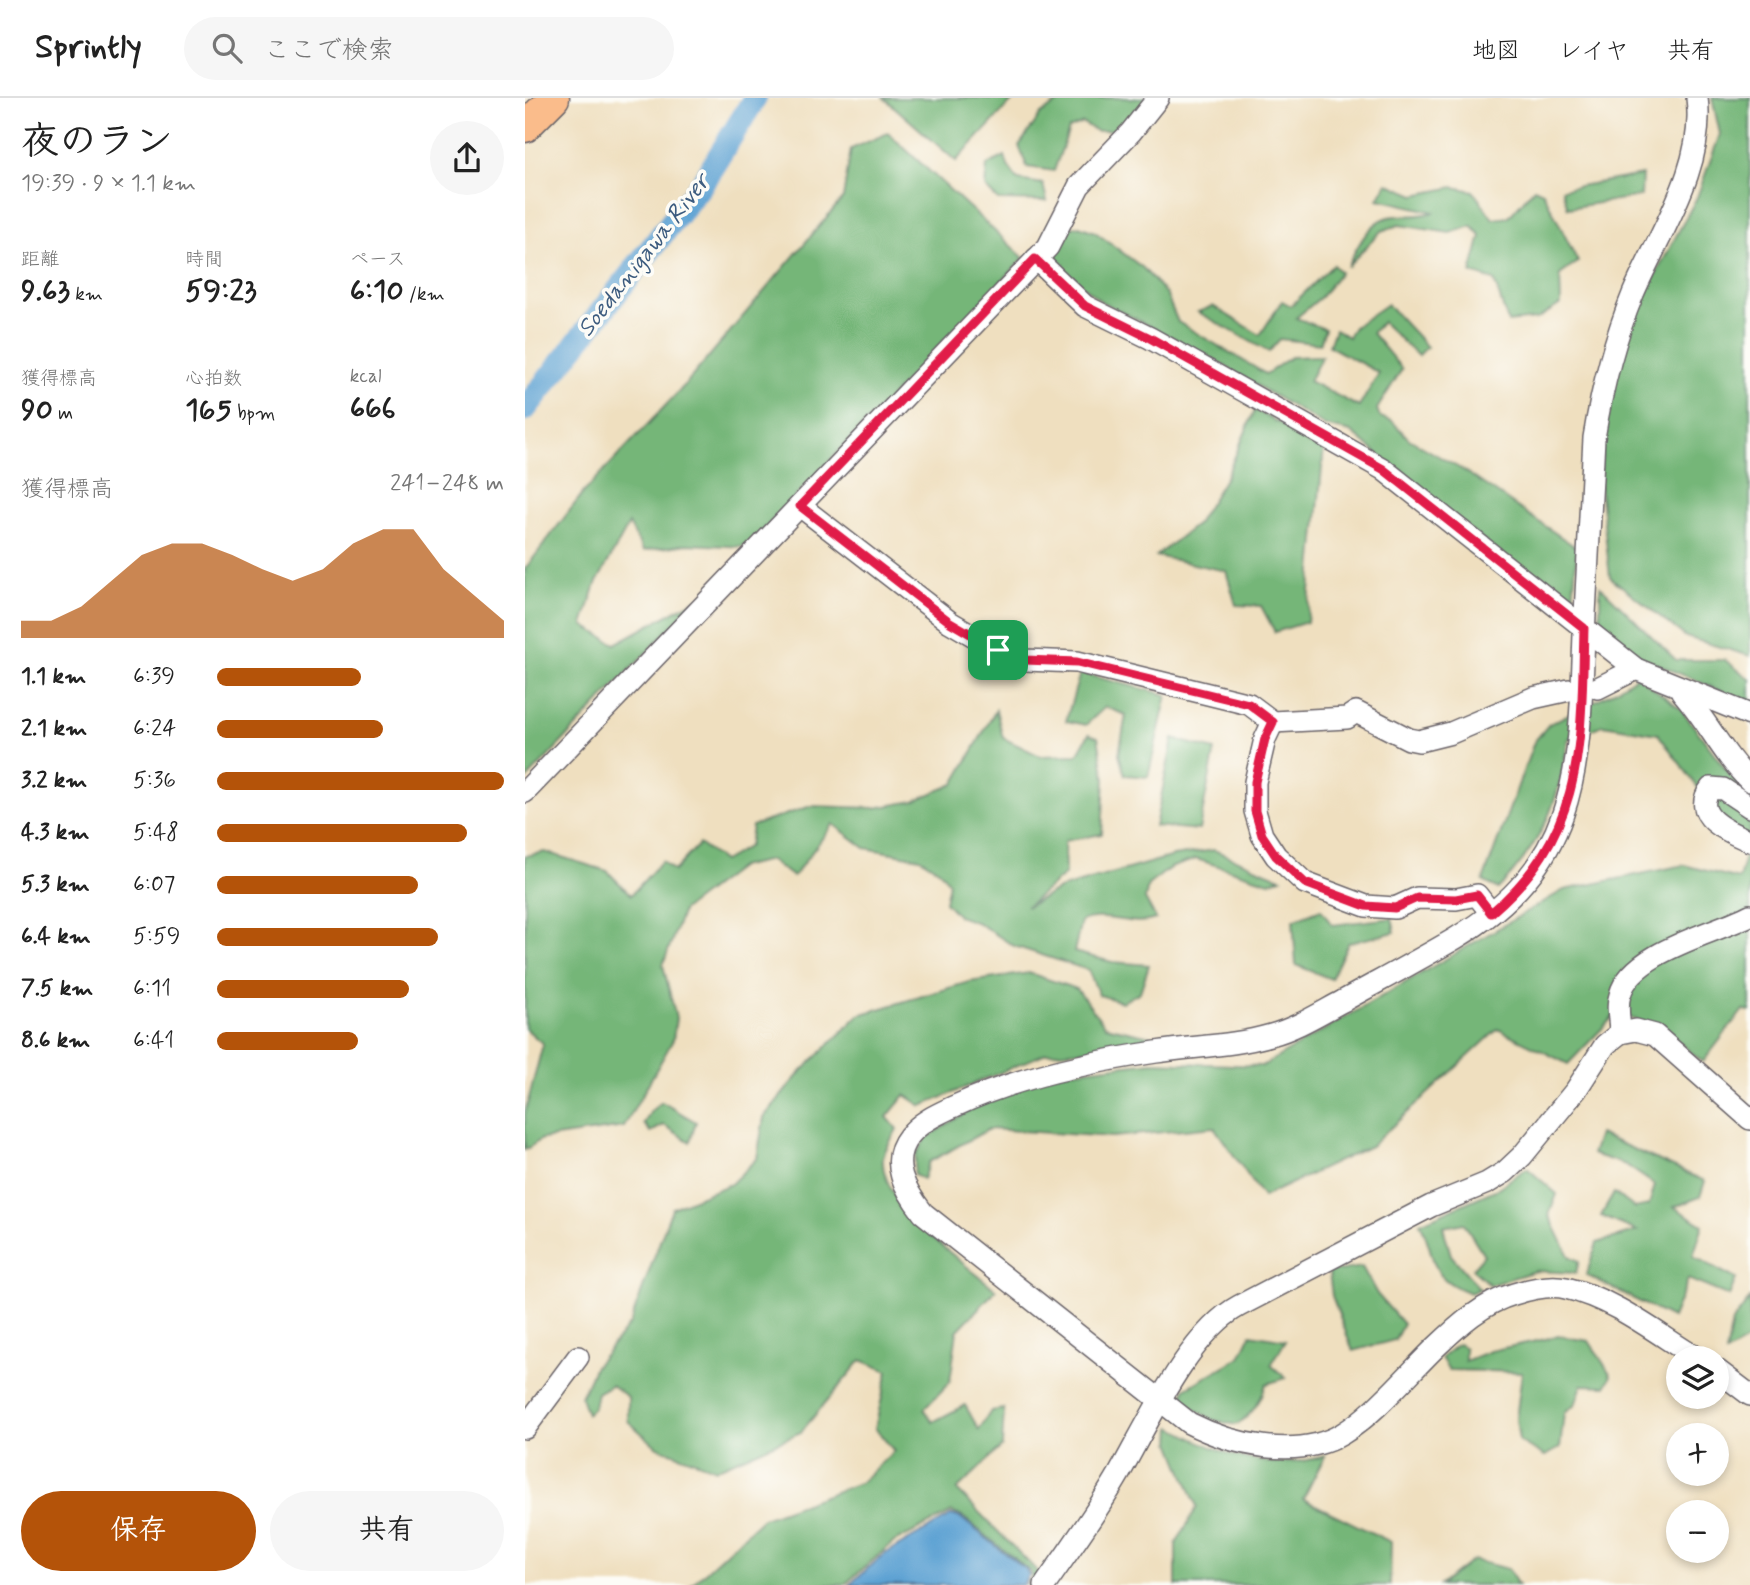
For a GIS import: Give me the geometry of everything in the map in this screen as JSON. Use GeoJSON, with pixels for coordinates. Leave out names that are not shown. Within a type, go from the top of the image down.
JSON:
{"type":"FeatureCollection","features":[{"type":"Feature","properties":{"kind":"highway"},"geometry":{"type":"LineString","coordinates":[[525,127],[554,98]]}},
{"type":"Feature","properties":{"kind":"street"},"geometry":{"type":"LineString","coordinates":[[525,792],[1052,241],[1079,186],[1131,132],[1158,98]]}},
{"type":"Feature","properties":{"kind":"street"},"geometry":{"type":"LineString","coordinates":[[1677,1346],[1601,1299],[1563,1287],[1531,1289],[1498,1299],[1472,1315],[1357,1423],[1323,1442],[1278,1447],[1234,1441],[1189,1423],[923,1213],[904,1188],[899,1161],[908,1137],[926,1119],[972,1098],[1031,1078],[1155,1052],[1237,1043],[1274,1034],[1406,967],[1491,913],[1513,894],[1544,857],[1571,790],[1581,735],[1594,438],[1601,395],[1617,335],[1685,179],[1695,146],[1699,117],[1697,98]]}},
{"type":"Feature","properties":{"kind":"street"},"geometry":{"type":"LineString","coordinates":[[1035,259],[1085,306],[1150,338],[1383,469],[1585,624],[1636,669],[1750,715]]}},
{"type":"Feature","properties":{"kind":"street"},"geometry":{"type":"LineString","coordinates":[[800,506],[950,622],[998,650],[1025,660],[1077,662],[1249,704],[1273,722],[1347,718],[1356,712],[1409,739],[1419,741],[1451,733],[1533,698],[1569,690]]}},
{"type":"Feature","properties":{"kind":"street"},"geometry":{"type":"LineString","coordinates":[[1598,688],[1636,669]]}},
{"type":"Feature","properties":{"kind":"street"},"geometry":{"type":"LineString","coordinates":[[1679,688],[1701,713],[1731,763],[1750,781]]}},
{"type":"Feature","properties":{"kind":"street"},"geometry":{"type":"LineString","coordinates":[[1273,722],[1265,739],[1255,782],[1255,811],[1262,835],[1276,856],[1305,883],[1366,906],[1395,908],[1417,898],[1456,899],[1477,895],[1491,913]]}},
{"type":"Feature","properties":{"kind":"street"},"geometry":{"type":"LineString","coordinates":[[1750,807],[1723,789],[1711,788],[1705,795],[1705,806],[1716,826],[1750,841]]}},
{"type":"Feature","properties":{"kind":"street"},"geometry":{"type":"LineString","coordinates":[[1621,1032],[1618,998],[1623,985],[1643,962],[1750,915]]}},
{"type":"Feature","properties":{"kind":"street"},"geometry":{"type":"LineString","coordinates":[[1045,1585],[1118,1476],[1161,1401],[1198,1345],[1227,1313],[1431,1206],[1487,1183],[1505,1171],[1523,1156],[1576,1090],[1605,1045],[1621,1032],[1636,1030],[1655,1035],[1750,1119]]}},
{"type":"Feature","properties":{"kind":"street"},"geometry":{"type":"LineString","coordinates":[[525,1428],[578,1357]]}},
{"type":"Feature","properties":{"kind":"street"},"geometry":{"type":"LineString","coordinates":[[1729,1379],[1750,1395]]}},
{"type":"Feature","properties":{"kind":"green space"},"geometry":{"type":"Polygon","coordinates":[[[884,98],[1015,98],[956,161],[884,98]]]}},
{"type":"Feature","properties":{"kind":"green space"},"geometry":{"type":"Polygon","coordinates":[[[1065,98],[1150,98],[1122,130],[1096,131],[1083,123],[1069,129],[1054,171],[1027,167],[1019,146],[1041,114],[1065,98]]]}},
{"type":"Feature","properties":{"kind":"green space"},"geometry":{"type":"Polygon","coordinates":[[[1712,98],[1750,98],[1750,656],[1686,637],[1610,577],[1600,487],[1603,417],[1619,343],[1697,197],[1720,134],[1712,98]]]}},
{"type":"Feature","properties":{"kind":"green space"},"geometry":{"type":"Polygon","coordinates":[[[888,133],[1024,258],[747,547],[687,544],[643,551],[629,524],[596,584],[583,625],[615,644],[697,599],[525,781],[525,569],[584,492],[684,386],[843,198],[851,149],[888,133]]]}},
{"type":"Feature","properties":{"kind":"green space"},"geometry":{"type":"Polygon","coordinates":[[[1005,156],[1008,166],[1018,180],[1043,184],[1047,201],[998,200],[985,187],[987,165],[1005,156]]]}},
{"type":"Feature","properties":{"kind":"green space"},"geometry":{"type":"Polygon","coordinates":[[[1642,175],[1641,196],[1568,208],[1562,189],[1642,175]]]}},
{"type":"Feature","properties":{"kind":"green space"},"geometry":{"type":"Polygon","coordinates":[[[1387,183],[1415,195],[1454,187],[1473,191],[1493,219],[1509,217],[1534,188],[1543,192],[1578,262],[1560,275],[1561,304],[1537,319],[1508,322],[1494,280],[1471,273],[1481,236],[1472,226],[1450,233],[1399,225],[1381,231],[1347,267],[1365,235],[1378,222],[1395,216],[1434,212],[1378,199],[1387,183]]]}},
{"type":"Feature","properties":{"kind":"green space"},"geometry":{"type":"Polygon","coordinates":[[[1079,226],[1095,232],[1143,268],[1166,294],[1178,322],[1266,374],[1291,357],[1322,356],[1309,381],[1359,407],[1379,373],[1329,346],[1335,329],[1348,337],[1354,327],[1387,304],[1427,347],[1418,356],[1382,322],[1372,333],[1402,369],[1377,409],[1380,417],[1392,421],[1409,439],[1466,472],[1577,548],[1572,614],[1351,432],[1325,426],[1201,352],[1102,302],[1053,262],[1067,229],[1079,226]]]}},
{"type":"Feature","properties":{"kind":"green space"},"geometry":{"type":"Polygon","coordinates":[[[1333,265],[1340,272],[1321,297],[1296,318],[1325,329],[1320,344],[1280,339],[1269,352],[1198,312],[1213,306],[1260,335],[1282,301],[1291,306],[1333,265]]]}},
{"type":"Feature","properties":{"kind":"green space"},"geometry":{"type":"Polygon","coordinates":[[[1255,410],[1324,447],[1307,622],[1275,632],[1261,606],[1236,605],[1226,571],[1156,556],[1197,524],[1226,477],[1255,410]]]}},
{"type":"Feature","properties":{"kind":"green space"},"geometry":{"type":"Polygon","coordinates":[[[1600,586],[1676,660],[1725,660],[1750,679],[1750,703],[1635,655],[1600,626],[1600,586]]]}},
{"type":"Feature","properties":{"kind":"green space"},"geometry":{"type":"Polygon","coordinates":[[[1080,673],[1167,695],[1148,777],[1125,775],[1119,754],[1126,715],[1105,707],[1086,725],[1066,721],[1080,673]]]}},
{"type":"Feature","properties":{"kind":"green space"},"geometry":{"type":"Polygon","coordinates":[[[1637,676],[1680,708],[1731,776],[1750,796],[1750,1011],[1743,1010],[1703,1062],[1660,1027],[1616,1014],[1568,1064],[1498,1029],[1371,1146],[1263,1197],[1214,1127],[1113,1137],[989,1129],[929,1162],[923,1179],[914,1175],[916,1154],[926,1138],[976,1106],[1046,1074],[1153,1062],[1262,1066],[1564,890],[1684,865],[1739,879],[1746,852],[1658,734],[1603,725],[1568,739],[1560,783],[1538,838],[1498,889],[1483,881],[1534,742],[1549,724],[1611,693],[1637,676]]]}},
{"type":"Feature","properties":{"kind":"green space"},"geometry":{"type":"Polygon","coordinates":[[[996,710],[1003,738],[1040,756],[1077,755],[1089,734],[1098,737],[1105,779],[1102,834],[1064,841],[1065,874],[1026,907],[1059,889],[1173,856],[1214,850],[1281,878],[1269,882],[1196,859],[1170,868],[1148,885],[1145,899],[1156,919],[1137,922],[1090,918],[1081,921],[1074,952],[1112,962],[1149,965],[1140,992],[1122,1002],[1099,995],[1088,970],[1014,946],[978,923],[958,916],[945,902],[949,883],[940,871],[920,858],[865,848],[833,824],[793,877],[770,860],[740,867],[683,910],[663,965],[676,1018],[673,1040],[624,1127],[542,1139],[525,1150],[525,1113],[543,1044],[525,1028],[525,856],[545,852],[607,871],[631,895],[662,861],[674,871],[699,844],[723,861],[749,846],[752,826],[811,806],[875,808],[914,801],[954,784],[996,710]]]}},
{"type":"Feature","properties":{"kind":"green space"},"geometry":{"type":"Polygon","coordinates":[[[1173,739],[1215,750],[1199,830],[1155,826],[1173,739]]]}},
{"type":"Feature","properties":{"kind":"green space"},"geometry":{"type":"Polygon","coordinates":[[[1321,909],[1332,925],[1392,918],[1395,932],[1348,943],[1331,979],[1296,965],[1293,920],[1321,909]]]}},
{"type":"Feature","properties":{"kind":"green space"},"geometry":{"type":"Polygon","coordinates":[[[1029,973],[1077,989],[1105,1026],[1155,1037],[1112,1048],[1046,1053],[922,1106],[905,1095],[887,1117],[897,1129],[883,1158],[885,1176],[894,1195],[909,1213],[945,1249],[996,1290],[957,1331],[950,1382],[924,1409],[933,1422],[965,1405],[979,1430],[991,1411],[1004,1409],[1002,1446],[957,1490],[1040,1574],[1026,1585],[1032,1578],[1031,1572],[963,1517],[952,1512],[894,1542],[844,1585],[691,1585],[763,1518],[860,1483],[894,1451],[875,1428],[888,1371],[861,1360],[801,1432],[716,1469],[657,1447],[628,1421],[628,1397],[611,1385],[597,1393],[594,1407],[587,1414],[581,1397],[595,1366],[630,1324],[672,1208],[731,1184],[757,1158],[764,1117],[799,1074],[859,1015],[969,982],[1029,973]]]}},
{"type":"Feature","properties":{"kind":"green space"},"geometry":{"type":"Polygon","coordinates":[[[662,1102],[696,1122],[690,1142],[664,1125],[651,1132],[644,1124],[651,1111],[662,1102]]]}},
{"type":"Feature","properties":{"kind":"green space"},"geometry":{"type":"Polygon","coordinates":[[[1599,1134],[1705,1181],[1700,1197],[1674,1207],[1703,1225],[1693,1256],[1736,1279],[1729,1296],[1688,1279],[1672,1318],[1586,1275],[1597,1243],[1637,1231],[1601,1216],[1614,1193],[1635,1208],[1649,1205],[1655,1185],[1626,1165],[1592,1154],[1599,1134]]]}},
{"type":"Feature","properties":{"kind":"green space"},"geometry":{"type":"Polygon","coordinates":[[[1527,1168],[1557,1194],[1549,1215],[1569,1256],[1579,1261],[1576,1273],[1535,1271],[1490,1285],[1472,1269],[1484,1255],[1464,1223],[1443,1227],[1451,1255],[1480,1289],[1470,1293],[1456,1287],[1439,1273],[1435,1266],[1420,1223],[1495,1190],[1527,1168]]]}},
{"type":"Feature","properties":{"kind":"green space"},"geometry":{"type":"Polygon","coordinates":[[[1362,1267],[1377,1294],[1403,1324],[1395,1340],[1353,1351],[1332,1296],[1329,1272],[1362,1267]]]}},
{"type":"Feature","properties":{"kind":"green space"},"geometry":{"type":"Polygon","coordinates":[[[1750,1299],[1750,1339],[1729,1351],[1727,1346],[1732,1322],[1750,1299]]]}},
{"type":"Feature","properties":{"kind":"green space"},"geometry":{"type":"Polygon","coordinates":[[[1251,1334],[1286,1340],[1271,1365],[1286,1378],[1266,1384],[1259,1402],[1247,1417],[1236,1425],[1213,1420],[1182,1401],[1185,1389],[1240,1357],[1251,1334]]]}},
{"type":"Feature","properties":{"kind":"green space"},"geometry":{"type":"Polygon","coordinates":[[[1559,1336],[1589,1341],[1611,1375],[1606,1386],[1582,1385],[1575,1405],[1564,1413],[1560,1448],[1545,1456],[1519,1441],[1516,1419],[1522,1372],[1449,1370],[1441,1358],[1458,1344],[1465,1348],[1465,1361],[1490,1351],[1559,1336]]]}},
{"type":"Feature","properties":{"kind":"green space"},"geometry":{"type":"Polygon","coordinates":[[[1172,1427],[1227,1453],[1265,1462],[1304,1461],[1325,1456],[1303,1499],[1391,1542],[1390,1585],[1176,1585],[1176,1544],[1197,1507],[1171,1442],[1172,1427]]]}},
{"type":"Feature","properties":{"kind":"green space"},"geometry":{"type":"Polygon","coordinates":[[[1473,1560],[1508,1569],[1518,1585],[1440,1585],[1473,1560]]]}},
{"type":"Feature","properties":{"kind":"water"},"geometry":{"type":"Polygon","coordinates":[[[952,1515],[961,1518],[1025,1569],[1029,1574],[1023,1585],[849,1585],[883,1555],[952,1515]]]}},
{"type":"Feature","properties":{"kind":"waterway","name":"Soedanigawa River"},"geometry":{"type":"LineString","coordinates":[[525,409],[701,185],[755,98]]}},
{"type":"Feature","properties":{"kind":"route"},"geometry":{"type":"LineString","coordinates":[[1035,259],[1085,306],[1150,338],[1383,469],[1584,628],[1581,735],[1571,790],[1544,857],[1531,875],[1491,913],[1477,895],[1456,899],[1417,898],[1395,908],[1366,906],[1305,883],[1276,856],[1262,835],[1255,811],[1255,782],[1265,739],[1273,722],[1249,704],[1077,662],[1025,660],[998,650],[950,622],[800,506],[1035,259]]}}]}
